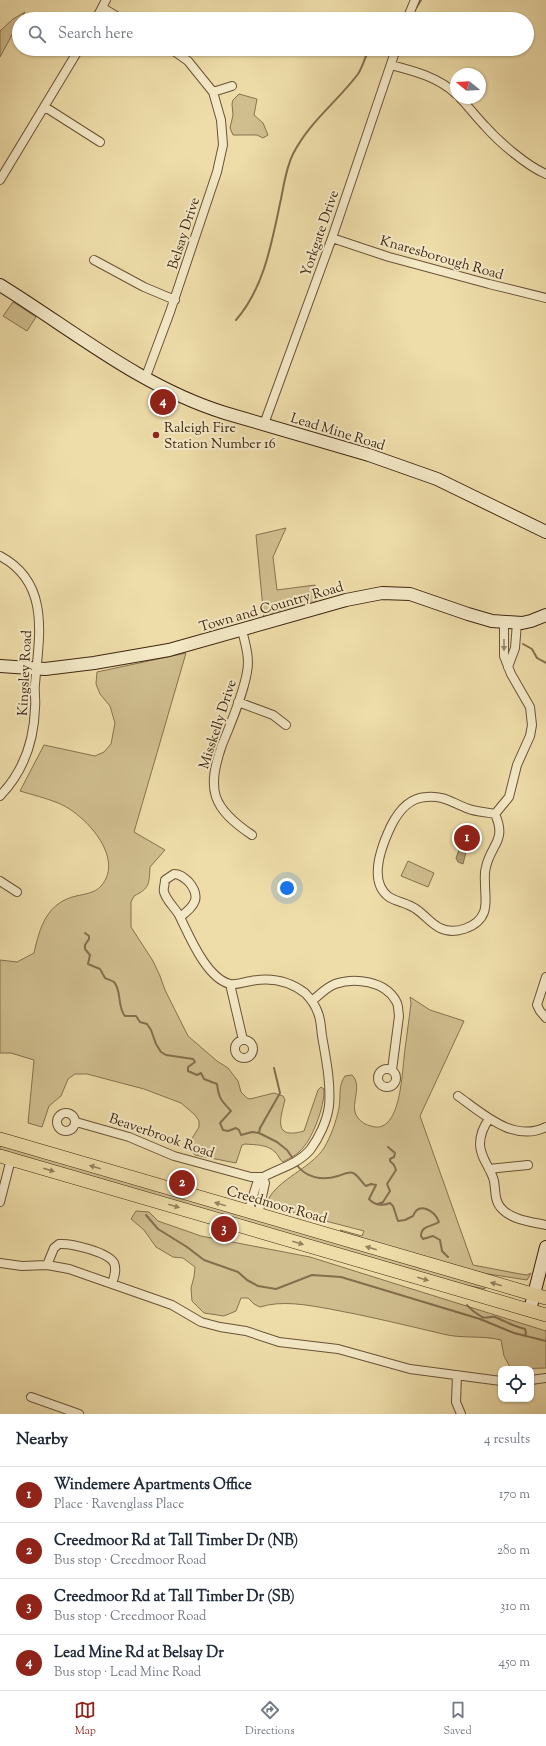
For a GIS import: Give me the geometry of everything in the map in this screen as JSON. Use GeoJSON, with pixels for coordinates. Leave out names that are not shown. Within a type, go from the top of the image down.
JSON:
{"type":"FeatureCollection","features":[{"type":"Feature","properties":{"kind":"main road","name":"Creedmoor Road"},"geometry":{"type":"LineString","coordinates":[[0,1139],[540,1297]]}},
{"type":"Feature","properties":{"kind":"main road"},"geometry":{"type":"LineString","coordinates":[[6,1158],[546,1315]]}},
{"type":"Feature","properties":{"kind":"street"},"geometry":{"type":"LineString","coordinates":[[410,12],[415,0]]}},
{"type":"Feature","properties":{"kind":"street"},"geometry":{"type":"LineString","coordinates":[[105,4],[114,12]]}},
{"type":"Feature","properties":{"kind":"street"},"geometry":{"type":"LineString","coordinates":[[0,180],[75,56]]}},
{"type":"Feature","properties":{"kind":"street","name":"Belsay Drive"},"geometry":{"type":"LineString","coordinates":[[146,379],[175,300],[217,172],[223,146],[221,120],[213,92],[188,61],[181,56]]}},
{"type":"Feature","properties":{"kind":"street","name":"Yorkgate Drive"},"geometry":{"type":"LineString","coordinates":[[264,424],[332,238],[394,56]]}},
{"type":"Feature","properties":{"kind":"street"},"geometry":{"type":"LineString","coordinates":[[391,64],[439,81],[450,89]]}},
{"type":"Feature","properties":{"kind":"street"},"geometry":{"type":"LineString","coordinates":[[213,92],[232,86]]}},
{"type":"Feature","properties":{"kind":"street"},"geometry":{"type":"LineString","coordinates":[[467,104],[485,127],[508,149],[535,169],[546,174]]}},
{"type":"Feature","properties":{"kind":"street"},"geometry":{"type":"LineString","coordinates":[[45,107],[100,142]]}},
{"type":"Feature","properties":{"kind":"street","name":"Knaresborough Road"},"geometry":{"type":"LineString","coordinates":[[332,238],[404,261],[546,298]]}},
{"type":"Feature","properties":{"kind":"street"},"geometry":{"type":"LineString","coordinates":[[94,260],[144,287],[175,300]]}},
{"type":"Feature","properties":{"kind":"street","name":"Lead Mine Road"},"geometry":{"type":"LineString","coordinates":[[0,284],[108,357],[146,379],[201,406],[369,455],[437,479],[546,532]]}},
{"type":"Feature","properties":{"kind":"street","name":"Kingsley Road"},"geometry":{"type":"LineString","coordinates":[[0,556],[19,569],[34,596],[40,614],[33,733],[25,761],[11,785],[0,796]]}},
{"type":"Feature","properties":{"kind":"street","name":"Town and Country Road"},"geometry":{"type":"LineString","coordinates":[[0,666],[37,669],[94,663],[169,650],[346,600],[372,594],[390,592],[410,594],[474,616],[504,622],[517,623],[531,621],[546,615]]}},
{"type":"Feature","properties":{"kind":"street"},"geometry":{"type":"LineString","coordinates":[[495,814],[509,797],[518,765],[530,736],[532,725],[530,707],[515,683],[504,656],[504,622]]}},
{"type":"Feature","properties":{"kind":"street"},"geometry":{"type":"LineString","coordinates":[[508,667],[515,648],[517,623]]}},
{"type":"Feature","properties":{"kind":"street","name":"Misskelly Drive"},"geometry":{"type":"LineString","coordinates":[[242,630],[247,650],[248,672],[216,763],[213,782],[217,799],[227,814],[233,821],[252,835]]}},
{"type":"Feature","properties":{"kind":"street"},"geometry":{"type":"LineString","coordinates":[[238,702],[273,715],[286,726]]}},
{"type":"Feature","properties":{"kind":"street"},"geometry":{"type":"LineString","coordinates":[[423,797],[442,797],[470,809],[495,814],[500,829],[499,837],[486,867],[486,904],[483,914],[477,922],[460,930],[441,929],[415,908],[389,897],[383,891],[379,880],[378,871],[381,850],[394,820],[406,805],[423,797]]}},
{"type":"Feature","properties":{"kind":"street"},"geometry":{"type":"LineString","coordinates":[[180,917],[193,906],[196,901],[196,894],[194,888],[184,877],[180,874],[174,874],[166,880],[164,892],[180,917],[205,963],[218,977],[230,984],[264,979],[283,980],[304,992],[313,1000],[319,1014],[329,1081],[329,1107],[326,1117],[316,1141],[302,1158],[263,1177],[266,1183],[253,1214]]}},
{"type":"Feature","properties":{"kind":"street"},"geometry":{"type":"LineString","coordinates":[[0,881],[17,892]]}},
{"type":"Feature","properties":{"kind":"street"},"geometry":{"type":"LineString","coordinates":[[546,977],[537,1005],[546,1018]]}},
{"type":"Feature","properties":{"kind":"street"},"geometry":{"type":"LineString","coordinates":[[313,1000],[334,984],[350,981],[371,983],[387,992],[397,1002],[399,1016],[392,1070]]}},
{"type":"Feature","properties":{"kind":"street"},"geometry":{"type":"LineString","coordinates":[[230,984],[243,1040]]}},
{"type":"Feature","properties":{"kind":"street"},"geometry":{"type":"LineString","coordinates":[[458,1096],[501,1126],[515,1130],[528,1131],[546,1126]]}},
{"type":"Feature","properties":{"kind":"street"},"geometry":{"type":"LineString","coordinates":[[489,1119],[482,1131],[480,1145],[482,1155],[494,1182],[497,1204],[501,1209],[513,1217],[546,1225]]}},
{"type":"Feature","properties":{"kind":"street","name":"Beaverbrook Road"},"geometry":{"type":"LineString","coordinates":[[76,1122],[129,1137],[174,1156],[252,1177],[263,1177]]}},
{"type":"Feature","properties":{"kind":"street"},"geometry":{"type":"LineString","coordinates":[[0,1202],[6,1158]]}},
{"type":"Feature","properties":{"kind":"street"},"geometry":{"type":"LineString","coordinates":[[489,1169],[528,1165]]}},
{"type":"Feature","properties":{"kind":"street"},"geometry":{"type":"LineString","coordinates":[[47,1265],[54,1248],[59,1244],[75,1246],[102,1254],[112,1260],[116,1270],[112,1284]]}},
{"type":"Feature","properties":{"kind":"street"},"geometry":{"type":"LineString","coordinates":[[530,1310],[540,1297],[546,1247]]}},
{"type":"Feature","properties":{"kind":"street"},"geometry":{"type":"LineString","coordinates":[[0,1263],[22,1266],[47,1265],[69,1269],[172,1305],[201,1322],[246,1331],[279,1342],[338,1349],[410,1369],[498,1381]]}},
{"type":"Feature","properties":{"kind":"street"},"geometry":{"type":"LineString","coordinates":[[457,1375],[456,1402],[461,1414]]}},
{"type":"Feature","properties":{"kind":"street"},"geometry":{"type":"LineString","coordinates":[[534,1380],[546,1378]]}},
{"type":"Feature","properties":{"kind":"street"},"geometry":{"type":"LineString","coordinates":[[31,1397],[79,1414]]}},
{"type":"Feature","properties":{"kind":"shaded area"},"geometry":{"type":"Polygon","coordinates":[[[12,20],[12,35],[0,57],[0,31],[12,20]]]}},
{"type":"Feature","properties":{"kind":"shaded area"},"geometry":{"type":"Polygon","coordinates":[[[239,94],[257,99],[254,115],[263,123],[268,135],[263,138],[257,135],[233,135],[230,128],[233,115],[232,104],[233,100],[239,94]]]}},
{"type":"Feature","properties":{"kind":"shaded area"},"geometry":{"type":"Polygon","coordinates":[[[13,302],[36,317],[27,331],[3,316],[13,302]]]}},
{"type":"Feature","properties":{"kind":"shaded area"},"geometry":{"type":"Polygon","coordinates":[[[286,528],[273,557],[277,590],[315,585],[316,604],[264,619],[256,535],[286,528]]]}},
{"type":"Feature","properties":{"kind":"shaded area"},"geometry":{"type":"Polygon","coordinates":[[[186,653],[134,832],[165,850],[150,867],[148,885],[134,896],[131,902],[131,927],[153,961],[165,990],[188,1036],[217,1061],[228,1068],[238,1081],[241,1092],[247,1098],[250,1099],[274,1093],[283,1096],[285,1100],[281,1126],[283,1130],[287,1133],[304,1131],[318,1090],[321,1087],[324,1089],[320,1114],[309,1140],[297,1153],[283,1162],[272,1149],[265,1146],[245,1144],[242,1145],[236,1163],[195,1155],[190,1150],[188,1145],[199,1127],[199,1121],[195,1115],[181,1103],[144,1089],[87,1074],[75,1074],[68,1079],[61,1096],[49,1106],[42,1127],[28,1123],[34,1060],[11,1053],[0,1053],[0,960],[17,962],[34,953],[42,925],[46,917],[58,904],[66,899],[90,893],[99,888],[107,875],[108,863],[105,850],[99,838],[90,826],[79,816],[58,803],[20,791],[44,745],[95,756],[104,752],[111,744],[115,723],[110,706],[100,694],[96,684],[97,672],[186,653]]]}},
{"type":"Feature","properties":{"kind":"shaded area"},"geometry":{"type":"Polygon","coordinates":[[[459,850],[466,852],[463,864],[458,862],[456,858],[459,850]]]}},
{"type":"Feature","properties":{"kind":"shaded area"},"geometry":{"type":"Polygon","coordinates":[[[408,861],[434,873],[428,887],[401,876],[408,861]]]}},
{"type":"Feature","properties":{"kind":"shaded area"},"geometry":{"type":"Polygon","coordinates":[[[410,997],[430,1010],[464,1021],[420,1116],[473,1265],[527,1275],[531,1273],[527,1280],[482,1273],[346,1234],[340,1230],[362,1236],[364,1231],[272,1207],[268,1200],[279,1186],[311,1162],[324,1148],[331,1134],[339,1108],[341,1083],[345,1076],[352,1075],[357,1085],[355,1113],[358,1118],[367,1125],[371,1126],[381,1127],[388,1122],[394,1113],[398,1102],[411,1003],[410,997]]]}},
{"type":"Feature","properties":{"kind":"shaded area"},"geometry":{"type":"Polygon","coordinates":[[[0,1144],[485,1286],[485,1289],[450,1282],[0,1152],[0,1144]]]}},
{"type":"Feature","properties":{"kind":"shaded area"},"geometry":{"type":"Polygon","coordinates":[[[136,1211],[149,1212],[158,1221],[201,1236],[310,1257],[546,1331],[546,1368],[534,1368],[534,1366],[509,1366],[504,1356],[501,1340],[450,1335],[312,1306],[277,1304],[260,1307],[248,1298],[241,1298],[236,1311],[224,1316],[204,1313],[192,1301],[191,1288],[195,1267],[183,1258],[173,1257],[156,1247],[144,1230],[131,1219],[136,1211]]]}},
{"type":"Feature","properties":{"kind":"waterway"},"geometry":{"type":"LineString","coordinates":[[416,8],[421,0]]}},
{"type":"Feature","properties":{"kind":"waterway"},"geometry":{"type":"LineString","coordinates":[[236,320],[246,307],[261,278],[274,231],[286,176],[293,154],[315,122],[358,74],[366,56]]}},
{"type":"Feature","properties":{"kind":"waterway"},"geometry":{"type":"LineString","coordinates":[[523,644],[532,649],[537,658],[546,663]]}},
{"type":"Feature","properties":{"kind":"waterway"},"geometry":{"type":"LineString","coordinates":[[85,933],[89,936],[89,939],[85,945],[85,949],[90,955],[88,964],[100,969],[105,978],[114,982],[118,990],[121,1008],[125,1016],[136,1016],[140,1022],[147,1024],[161,1052],[166,1055],[193,1059],[195,1062],[188,1067],[188,1071],[197,1075],[201,1073],[204,1079],[217,1084],[221,1099],[231,1111],[220,1123],[223,1130],[228,1131],[236,1128],[239,1130],[241,1135],[252,1132],[259,1133],[277,1142],[287,1150],[294,1160]]}},
{"type":"Feature","properties":{"kind":"waterway"},"geometry":{"type":"LineString","coordinates":[[259,1133],[260,1128],[280,1093],[274,1068]]}},
{"type":"Feature","properties":{"kind":"waterway"},"geometry":{"type":"LineString","coordinates":[[378,1204],[383,1202],[390,1191],[387,1184],[396,1170],[390,1161],[390,1159],[394,1157],[395,1153],[388,1147]]}},
{"type":"Feature","properties":{"kind":"waterway"},"geometry":{"type":"LineString","coordinates":[[296,1164],[300,1169],[315,1177],[326,1178],[351,1173],[357,1175],[366,1186],[371,1184],[376,1185],[369,1199],[379,1205],[390,1203],[393,1206],[398,1221],[405,1220],[413,1216],[419,1209],[423,1208],[431,1211],[439,1222],[425,1228],[421,1232],[421,1236],[423,1239],[433,1236],[440,1240],[442,1251],[448,1257]]}},
{"type":"Feature","properties":{"kind":"waterway"},"geometry":{"type":"LineString","coordinates":[[146,1215],[158,1229],[187,1247],[204,1260],[238,1272],[247,1280],[258,1286],[276,1289],[312,1275],[341,1277],[480,1319],[514,1333],[546,1341]]}},
{"type":"Feature","properties":{"kind":"waterway"},"geometry":{"type":"LineString","coordinates":[[467,1305],[482,1317],[495,1317],[525,1329],[525,1335]]}},
{"type":"Feature","properties":{"kind":"place","name":"Lead Mine Rd at Belsay Dr"},"geometry":{"type":"Point","coordinates":[163,402]}},
{"type":"Feature","properties":{"kind":"place","name":"Raleigh Fire Station Number 16"},"geometry":{"type":"Point","coordinates":[156,435]}},
{"type":"Feature","properties":{"kind":"place","name":"Windemere Apartments Office"},"geometry":{"type":"Point","coordinates":[467,838]}},
{"type":"Feature","properties":{"kind":"place","name":"Creedmoor Rd at Tall Timber Dr (NB)"},"geometry":{"type":"Point","coordinates":[182,1183]}},
{"type":"Feature","properties":{"kind":"place","name":"Creedmoor Rd at Tall Timber Dr (SB)"},"geometry":{"type":"Point","coordinates":[224,1229]}}]}
